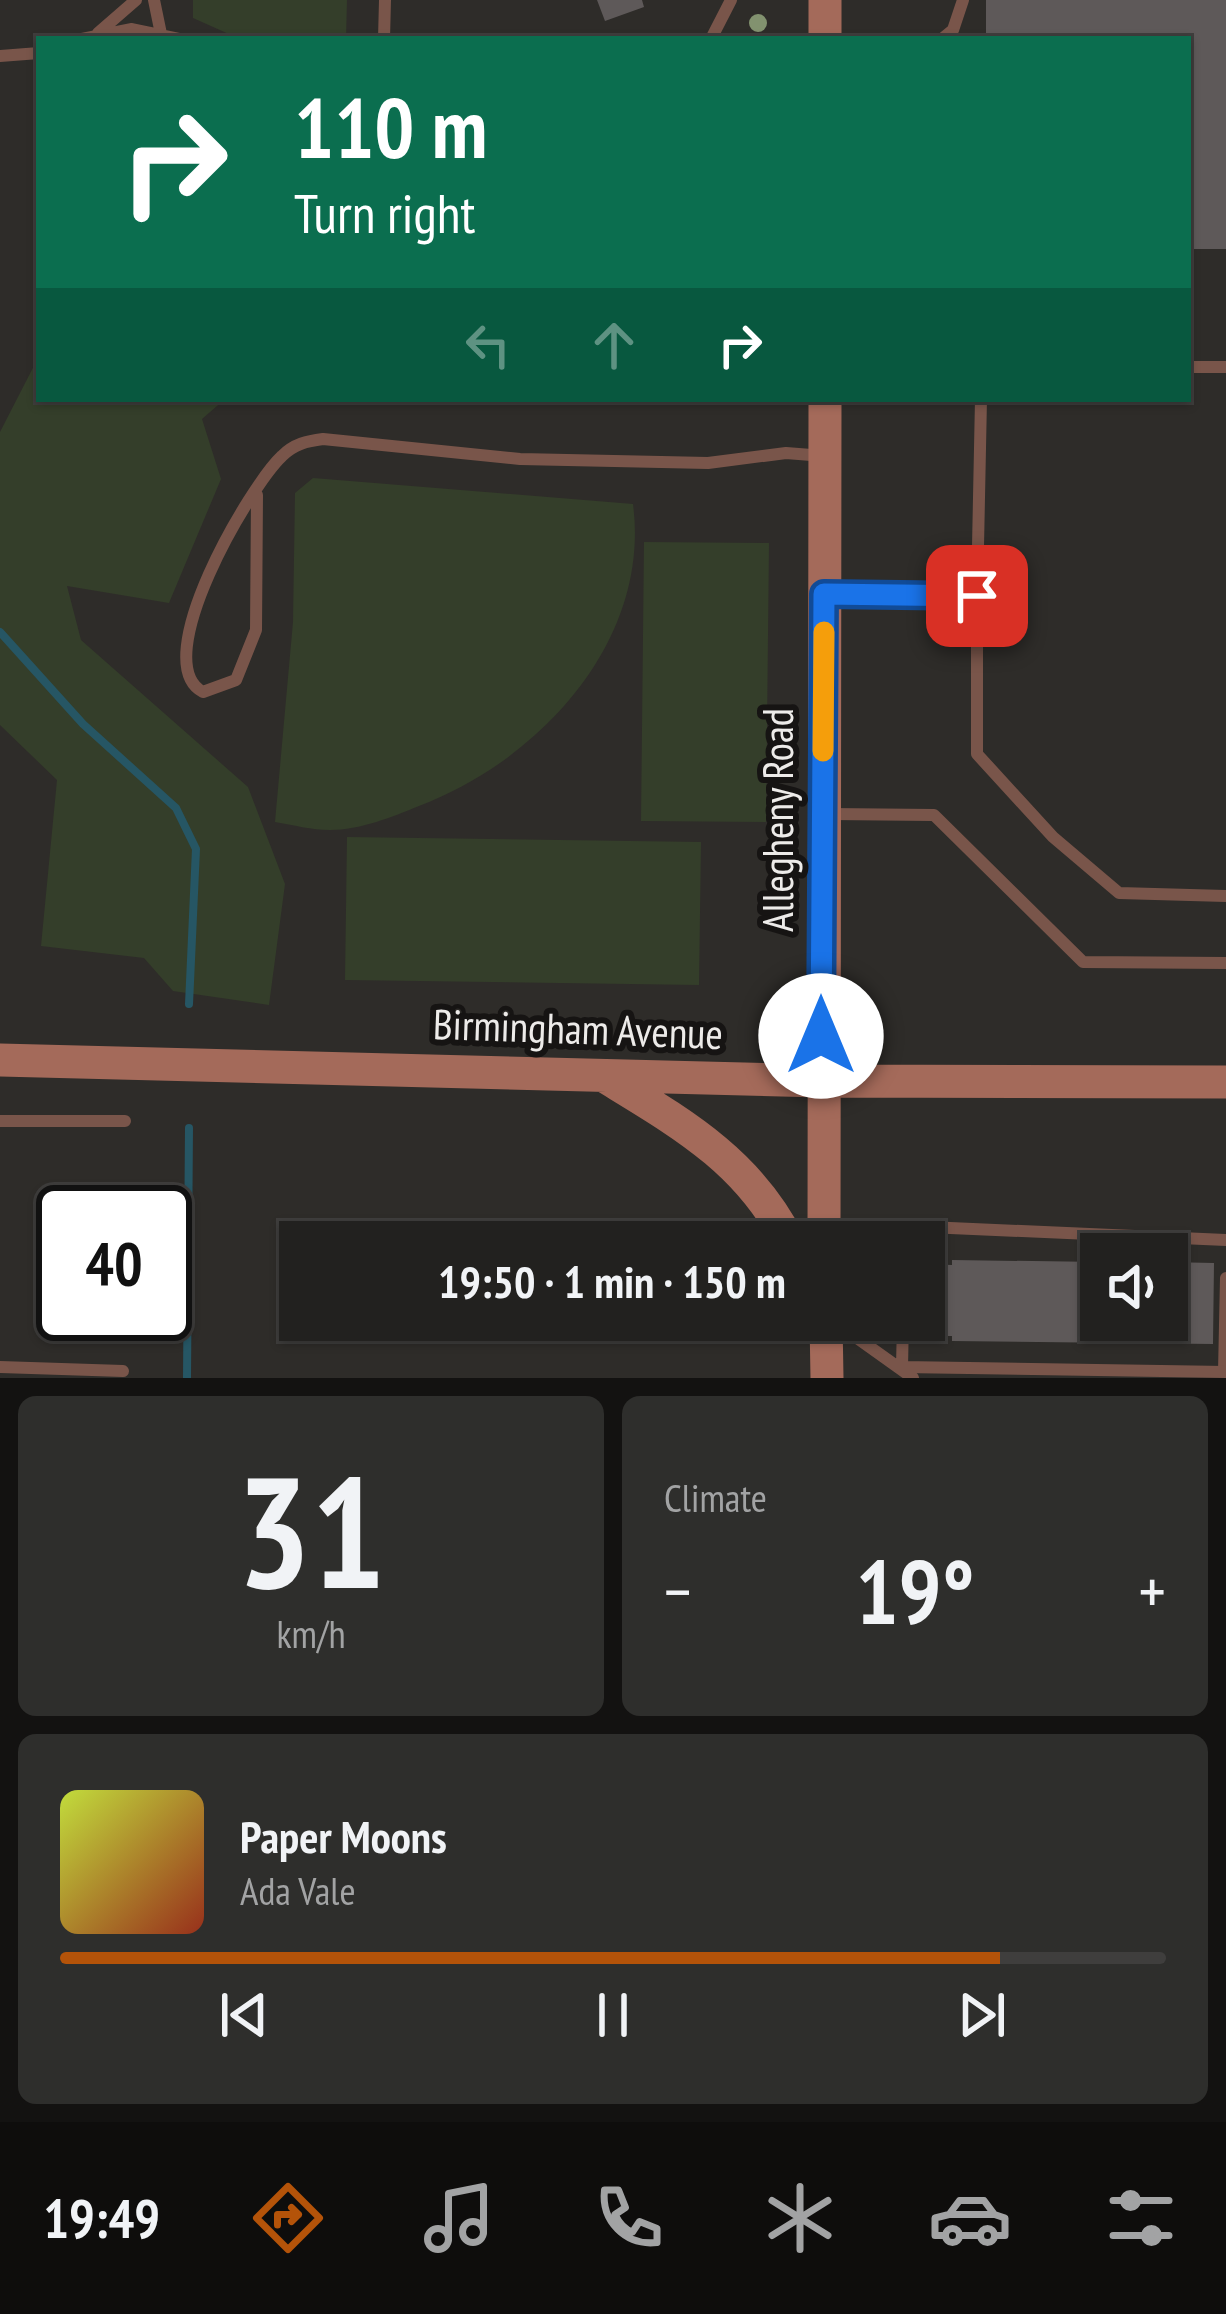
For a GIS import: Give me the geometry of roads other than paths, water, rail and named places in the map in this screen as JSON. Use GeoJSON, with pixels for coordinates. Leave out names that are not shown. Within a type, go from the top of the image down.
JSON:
{"type":"FeatureCollection","features":[{"type":"Feature","properties":{"kind":"main road"},"geometry":{"type":"LineString","coordinates":[[825,0],[825,36]]}},
{"type":"Feature","properties":{"kind":"main road","name":"Allegheny Road"},"geometry":{"type":"LineString","coordinates":[[824,1221],[825,402]]}},
{"type":"Feature","properties":{"kind":"main road","name":"Birmingham Avenue"},"geometry":{"type":"LineString","coordinates":[[0,1060],[821,1081],[1226,1082]]}},
{"type":"Feature","properties":{"kind":"main road"},"geometry":{"type":"LineString","coordinates":[[602,1075],[718,1148],[752,1182],[776,1221]]}},
{"type":"Feature","properties":{"kind":"main road"},"geometry":{"type":"LineString","coordinates":[[827,1378],[828,1341]]}},
{"type":"Feature","properties":{"kind":"lane"},"geometry":{"type":"LineString","coordinates":[[97,33],[136,0]]}},
{"type":"Feature","properties":{"kind":"lane"},"geometry":{"type":"LineString","coordinates":[[154,0],[161,34]]}},
{"type":"Feature","properties":{"kind":"lane"},"geometry":{"type":"LineString","coordinates":[[384,36],[385,0]]}},
{"type":"Feature","properties":{"kind":"lane"},"geometry":{"type":"LineString","coordinates":[[712,36],[730,0]]}},
{"type":"Feature","properties":{"kind":"lane"},"geometry":{"type":"LineString","coordinates":[[946,36],[953,30],[963,0]]}},
{"type":"Feature","properties":{"kind":"lane"},"geometry":{"type":"LineString","coordinates":[[90,36],[132,29],[169,36]]}},
{"type":"Feature","properties":{"kind":"lane"},"geometry":{"type":"LineString","coordinates":[[0,56],[36,53]]}},
{"type":"Feature","properties":{"kind":"lane"},"geometry":{"type":"LineString","coordinates":[[1191,367],[1226,367]]}},
{"type":"Feature","properties":{"kind":"lane"},"geometry":{"type":"LineString","coordinates":[[981,402],[977,754],[1053,837],[1119,893],[1226,896]]}},
{"type":"Feature","properties":{"kind":"lane"},"geometry":{"type":"LineString","coordinates":[[256,495],[256,630],[251,652],[236,680],[220,691],[203,692],[185,670],[185,647],[201,588],[256,495],[285,452],[323,440],[520,459],[686,464],[786,454],[825,456]]}},
{"type":"Feature","properties":{"kind":"lane"},"geometry":{"type":"LineString","coordinates":[[824,594],[977,596]]}},
{"type":"Feature","properties":{"kind":"lane"},"geometry":{"type":"LineString","coordinates":[[823,814],[934,814],[1083,962],[1226,963]]}},
{"type":"Feature","properties":{"kind":"lane"},"geometry":{"type":"LineString","coordinates":[[0,1121],[125,1121]]}},
{"type":"Feature","properties":{"kind":"lane"},"geometry":{"type":"LineString","coordinates":[[945,1228],[1226,1240]]}},
{"type":"Feature","properties":{"kind":"lane"},"geometry":{"type":"LineString","coordinates":[[902,1367],[1225,1372],[1226,1278]]}},
{"type":"Feature","properties":{"kind":"lane"},"geometry":{"type":"LineString","coordinates":[[862,1341],[913,1378]]}},
{"type":"Feature","properties":{"kind":"lane"},"geometry":{"type":"LineString","coordinates":[[902,1367],[903,1341]]}},
{"type":"Feature","properties":{"kind":"lane"},"geometry":{"type":"LineString","coordinates":[[0,1367],[123,1371]]}},
{"type":"Feature","properties":{"kind":"waterway"},"geometry":{"type":"LineString","coordinates":[[0,632],[83,724],[176,808],[196,849],[189,1004]]}},
{"type":"Feature","properties":{"kind":"waterway"},"geometry":{"type":"LineString","coordinates":[[187,1378],[189,1128]]}}]}
